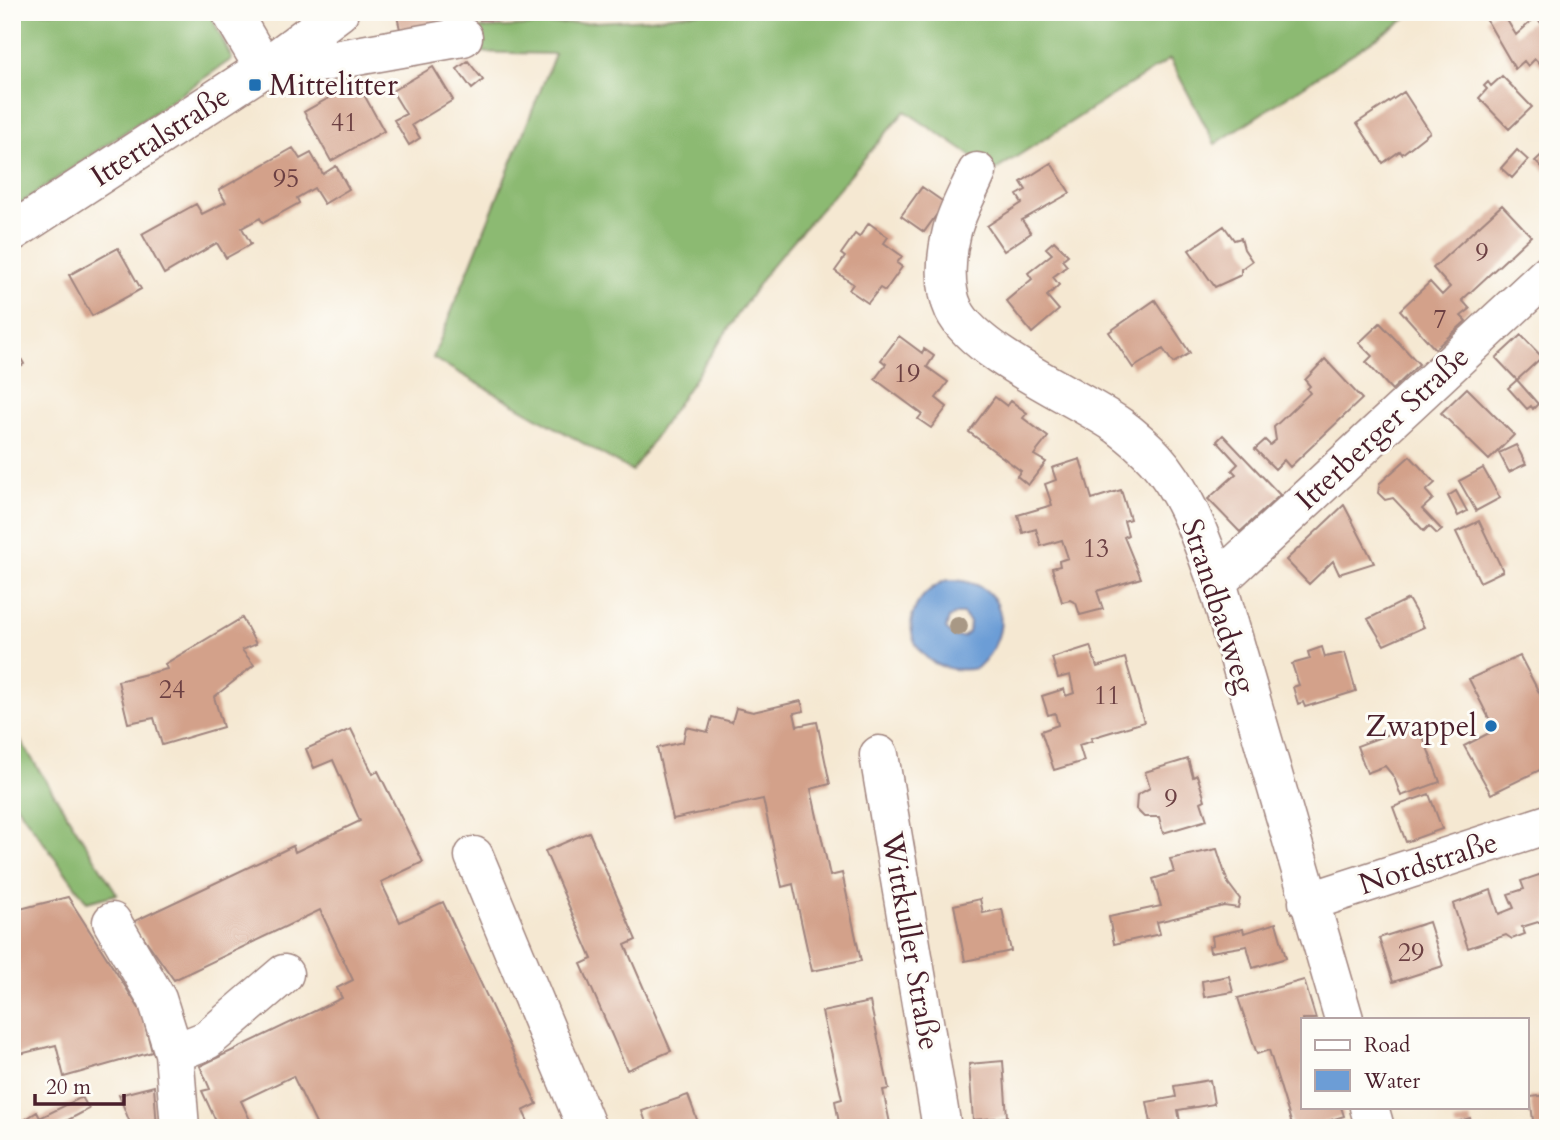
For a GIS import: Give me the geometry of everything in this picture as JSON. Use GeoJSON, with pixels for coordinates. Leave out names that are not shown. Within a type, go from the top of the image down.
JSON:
{"type":"FeatureCollection","features":[{"type":"Feature","properties":{"kind":"street"},"geometry":{"type":"LineString","coordinates":[[231,12],[264,68],[301,66],[463,37]]}},
{"type":"Feature","properties":{"kind":"street","name":"Ittertalstraße"},"geometry":{"type":"LineString","coordinates":[[12,232],[264,68],[339,12]]}},
{"type":"Feature","properties":{"kind":"street","name":"Strandbadweg"},"geometry":{"type":"LineString","coordinates":[[977,172],[953,229],[947,261],[948,288],[954,311],[971,333],[1014,363],[1121,427],[1156,459],[1191,513],[1217,582],[1344,1018]]}},
{"type":"Feature","properties":{"kind":"street","name":"Itterberger Straße"},"geometry":{"type":"LineString","coordinates":[[1217,582],[1548,274]]}},
{"type":"Feature","properties":{"kind":"street","name":"Wittkuller Straße"},"geometry":{"type":"LineString","coordinates":[[879,755],[943,1128]]}},
{"type":"Feature","properties":{"kind":"street","name":"Nordstraße"},"geometry":{"type":"LineString","coordinates":[[1308,902],[1548,824]]}},
{"type":"Feature","properties":{"kind":"street"},"geometry":{"type":"LineString","coordinates":[[474,856],[587,1128]]}},
{"type":"Feature","properties":{"kind":"street"},"geometry":{"type":"LineString","coordinates":[[112,922],[157,999],[174,1053],[180,1128]]}},
{"type":"Feature","properties":{"kind":"street"},"geometry":{"type":"LineString","coordinates":[[174,1053],[207,1040],[284,974]]}},
{"type":"Feature","properties":{"kind":"street"},"geometry":{"type":"LineString","coordinates":[[1369,1108],[1375,1128]]}},
{"type":"Feature","properties":{"kind":"green space"},"geometry":{"type":"Polygon","coordinates":[[[12,12],[209,12],[232,59],[12,209],[12,12]]]}},
{"type":"Feature","properties":{"kind":"green space"},"geometry":{"type":"Polygon","coordinates":[[[702,12],[1409,12],[1410,16],[1215,144],[1170,59],[994,171],[905,111],[768,270],[632,471],[433,358],[555,54],[469,52],[469,29],[649,19],[702,12]]]}},
{"type":"Feature","properties":{"kind":"green space"},"geometry":{"type":"Polygon","coordinates":[[[12,727],[117,894],[87,902],[12,799],[12,727]]]}},
{"type":"Feature","properties":{"kind":"water"},"geometry":{"type":"Polygon","coordinates":[[[947,580],[967,582],[982,588],[993,597],[1001,624],[990,654],[977,668],[954,669],[936,664],[922,653],[914,639],[911,623],[916,607],[927,592],[947,580]],[[963,614],[949,618],[946,629],[954,637],[963,637],[969,632],[970,622],[963,614]]]}},
{"type":"Feature","properties":{"kind":"building"},"geometry":{"type":"Polygon","coordinates":[[[413,12],[440,12],[445,29],[402,38],[397,16],[413,12]]]}},
{"type":"Feature","properties":{"kind":"building"},"geometry":{"type":"Polygon","coordinates":[[[480,12],[505,12],[505,21],[480,20],[480,12]]]}},
{"type":"Feature","properties":{"kind":"building"},"geometry":{"type":"Polygon","coordinates":[[[1496,12],[1502,12],[1516,35],[1536,17],[1548,31],[1548,73],[1535,59],[1528,66],[1524,61],[1515,69],[1486,19],[1496,12]]]}},
{"type":"Feature","properties":{"kind":"building"},"geometry":{"type":"Polygon","coordinates":[[[468,61],[483,80],[472,89],[457,69],[468,61]]]}},
{"type":"Feature","properties":{"kind":"building"},"geometry":{"type":"Polygon","coordinates":[[[433,67],[453,100],[412,125],[420,138],[409,145],[394,120],[406,114],[392,91],[433,67]]]}},
{"type":"Feature","properties":{"kind":"building"},"geometry":{"type":"Polygon","coordinates":[[[1502,76],[1532,107],[1509,129],[1479,98],[1487,89],[1484,86],[1488,82],[1491,86],[1502,76]]]}},
{"type":"Feature","properties":{"kind":"building"},"geometry":{"type":"Polygon","coordinates":[[[357,82],[384,131],[331,161],[304,112],[357,82]]]}},
{"type":"Feature","properties":{"kind":"building"},"geometry":{"type":"Polygon","coordinates":[[[1404,92],[1430,132],[1402,154],[1400,151],[1383,163],[1357,123],[1404,92]]]}},
{"type":"Feature","properties":{"kind":"building"},"geometry":{"type":"Polygon","coordinates":[[[293,148],[300,159],[311,153],[323,174],[336,166],[349,189],[324,204],[314,188],[297,198],[299,203],[263,223],[260,218],[242,228],[251,244],[226,258],[217,243],[164,274],[142,234],[196,204],[202,214],[226,202],[219,190],[293,148]]]}},
{"type":"Feature","properties":{"kind":"building"},"geometry":{"type":"Polygon","coordinates":[[[1548,149],[1548,174],[1535,161],[1548,149]]]}},
{"type":"Feature","properties":{"kind":"building"},"geometry":{"type":"Polygon","coordinates":[[[1517,150],[1528,160],[1512,178],[1501,168],[1517,150]]]}},
{"type":"Feature","properties":{"kind":"building"},"geometry":{"type":"Polygon","coordinates":[[[1051,163],[1070,193],[1022,220],[1031,233],[1004,251],[987,226],[1022,203],[1017,195],[1026,190],[1021,182],[1051,163]]]}},
{"type":"Feature","properties":{"kind":"building"},"geometry":{"type":"Polygon","coordinates":[[[922,187],[945,203],[924,232],[901,216],[922,187]]]}},
{"type":"Feature","properties":{"kind":"building"},"geometry":{"type":"Polygon","coordinates":[[[1502,205],[1531,236],[1462,300],[1470,309],[1461,316],[1466,321],[1435,349],[1400,310],[1430,282],[1442,295],[1450,287],[1433,268],[1502,205]]]}},
{"type":"Feature","properties":{"kind":"building"},"geometry":{"type":"Polygon","coordinates":[[[869,223],[888,237],[884,243],[902,256],[897,263],[902,267],[885,291],[880,288],[868,303],[849,290],[853,284],[835,271],[845,257],[841,254],[855,234],[859,237],[869,223]]]}},
{"type":"Feature","properties":{"kind":"building"},"geometry":{"type":"Polygon","coordinates":[[[1224,226],[1234,240],[1241,238],[1252,261],[1241,269],[1241,275],[1215,287],[1189,250],[1224,226]]]}},
{"type":"Feature","properties":{"kind":"building"},"geometry":{"type":"Polygon","coordinates":[[[1054,241],[1068,255],[1062,260],[1067,266],[1053,277],[1059,285],[1047,296],[1059,310],[1032,333],[1006,301],[1032,279],[1028,273],[1052,254],[1046,248],[1054,241]]]}},
{"type":"Feature","properties":{"kind":"building"},"geometry":{"type":"Polygon","coordinates":[[[118,248],[141,289],[92,316],[69,275],[118,248]]]}},
{"type":"Feature","properties":{"kind":"building"},"geometry":{"type":"Polygon","coordinates":[[[1155,300],[1190,353],[1173,363],[1163,349],[1133,368],[1109,332],[1155,300]]]}},
{"type":"Feature","properties":{"kind":"building"},"geometry":{"type":"Polygon","coordinates":[[[1380,323],[1419,364],[1392,390],[1366,362],[1372,356],[1359,343],[1380,323]]]}},
{"type":"Feature","properties":{"kind":"building"},"geometry":{"type":"Polygon","coordinates":[[[1521,335],[1542,357],[1517,380],[1496,358],[1521,335]]]}},
{"type":"Feature","properties":{"kind":"building"},"geometry":{"type":"Polygon","coordinates":[[[899,336],[922,353],[924,349],[934,356],[927,367],[948,382],[936,398],[947,407],[931,428],[918,419],[922,414],[875,379],[886,364],[881,360],[899,336]]]}},
{"type":"Feature","properties":{"kind":"building"},"geometry":{"type":"Polygon","coordinates":[[[12,343],[24,364],[12,371],[12,343]]]}},
{"type":"Feature","properties":{"kind":"building"},"geometry":{"type":"Polygon","coordinates":[[[1325,359],[1362,399],[1290,467],[1284,460],[1275,469],[1255,449],[1265,440],[1270,445],[1276,440],[1274,427],[1310,393],[1307,389],[1310,386],[1305,380],[1325,359]]]}},
{"type":"Feature","properties":{"kind":"building"},"geometry":{"type":"Polygon","coordinates":[[[1517,380],[1538,404],[1533,409],[1531,406],[1527,409],[1508,388],[1517,380]]]}},
{"type":"Feature","properties":{"kind":"building"},"geometry":{"type":"Polygon","coordinates":[[[1467,388],[1514,435],[1489,460],[1441,413],[1467,388]]]}},
{"type":"Feature","properties":{"kind":"building"},"geometry":{"type":"Polygon","coordinates":[[[995,397],[1007,406],[1011,401],[1027,413],[1023,418],[1048,437],[1034,455],[1046,462],[1028,485],[1017,476],[1021,471],[969,432],[995,397]]]}},
{"type":"Feature","properties":{"kind":"building"},"geometry":{"type":"Polygon","coordinates":[[[1223,435],[1280,495],[1240,532],[1208,499],[1236,474],[1232,470],[1238,464],[1217,441],[1223,435]]]}},
{"type":"Feature","properties":{"kind":"building"},"geometry":{"type":"Polygon","coordinates":[[[1516,445],[1526,464],[1509,472],[1499,453],[1516,445]]]}},
{"type":"Feature","properties":{"kind":"building"},"geometry":{"type":"Polygon","coordinates":[[[1410,456],[1435,483],[1426,491],[1433,499],[1422,509],[1442,530],[1437,534],[1429,526],[1424,531],[1393,498],[1385,500],[1378,493],[1380,483],[1410,456]]]}},
{"type":"Feature","properties":{"kind":"building"},"geometry":{"type":"Polygon","coordinates":[[[1080,459],[1092,499],[1121,490],[1130,519],[1124,521],[1128,535],[1124,537],[1141,578],[1097,591],[1103,609],[1080,615],[1076,603],[1070,600],[1062,602],[1052,568],[1060,566],[1059,561],[1068,558],[1062,540],[1041,546],[1036,529],[1023,533],[1018,515],[1052,505],[1045,484],[1056,480],[1052,468],[1080,459]]]}},
{"type":"Feature","properties":{"kind":"building"},"geometry":{"type":"Polygon","coordinates":[[[1483,468],[1500,498],[1476,511],[1459,481],[1483,468]]]}},
{"type":"Feature","properties":{"kind":"building"},"geometry":{"type":"Polygon","coordinates":[[[1456,491],[1467,511],[1458,516],[1448,496],[1456,491]]]}},
{"type":"Feature","properties":{"kind":"building"},"geometry":{"type":"Polygon","coordinates":[[[1344,505],[1374,563],[1339,574],[1333,561],[1309,584],[1286,560],[1344,505]]]}},
{"type":"Feature","properties":{"kind":"building"},"geometry":{"type":"Polygon","coordinates":[[[1479,521],[1503,571],[1480,582],[1456,532],[1479,521]]]}},
{"type":"Feature","properties":{"kind":"building"},"geometry":{"type":"Polygon","coordinates":[[[1408,599],[1424,627],[1384,645],[1368,619],[1408,599]]]}},
{"type":"Feature","properties":{"kind":"building"},"geometry":{"type":"Polygon","coordinates":[[[242,618],[256,644],[242,650],[254,665],[214,697],[223,727],[162,745],[154,718],[128,723],[118,681],[167,669],[165,664],[242,618]]]}},
{"type":"Feature","properties":{"kind":"building"},"geometry":{"type":"Polygon","coordinates":[[[1090,646],[1097,667],[1125,658],[1144,722],[1091,738],[1092,741],[1079,745],[1084,761],[1054,770],[1041,731],[1058,725],[1055,713],[1048,715],[1042,696],[1064,689],[1066,696],[1074,693],[1070,675],[1058,678],[1052,658],[1090,646]]]}},
{"type":"Feature","properties":{"kind":"building"},"geometry":{"type":"Polygon","coordinates":[[[1322,647],[1325,657],[1345,653],[1356,691],[1305,707],[1303,702],[1298,704],[1293,687],[1299,685],[1292,664],[1310,659],[1308,652],[1322,647]]]}},
{"type":"Feature","properties":{"kind":"building"},"geometry":{"type":"Polygon","coordinates":[[[1520,656],[1544,702],[1548,701],[1548,766],[1491,794],[1464,746],[1495,730],[1469,679],[1520,656]]]}},
{"type":"Feature","properties":{"kind":"building"},"geometry":{"type":"Polygon","coordinates":[[[801,701],[804,711],[794,713],[797,726],[817,722],[830,784],[811,789],[830,876],[842,873],[861,961],[812,971],[793,884],[782,887],[763,799],[673,819],[657,748],[683,742],[686,727],[708,732],[712,717],[732,722],[736,708],[753,712],[801,701]]]}},
{"type":"Feature","properties":{"kind":"building"},"geometry":{"type":"Polygon","coordinates":[[[1418,723],[1440,782],[1401,796],[1394,777],[1385,766],[1367,773],[1357,746],[1418,723]]]}},
{"type":"Feature","properties":{"kind":"building"},"geometry":{"type":"Polygon","coordinates":[[[351,729],[373,774],[378,771],[423,862],[381,882],[400,922],[443,902],[537,1104],[523,1111],[531,1128],[318,1128],[293,1076],[241,1101],[254,1128],[219,1128],[202,1091],[210,1089],[200,1066],[342,998],[337,988],[353,980],[320,910],[174,980],[133,922],[293,846],[295,852],[360,821],[333,760],[314,768],[306,749],[351,729]]]}},
{"type":"Feature","properties":{"kind":"building"},"geometry":{"type":"Polygon","coordinates":[[[1188,759],[1193,777],[1197,775],[1205,800],[1201,802],[1207,820],[1163,833],[1159,817],[1144,817],[1136,809],[1137,795],[1150,788],[1145,772],[1188,759]]]}},
{"type":"Feature","properties":{"kind":"building"},"geometry":{"type":"Polygon","coordinates":[[[1429,794],[1442,829],[1406,842],[1393,807],[1429,794]]]}},
{"type":"Feature","properties":{"kind":"building"},"geometry":{"type":"Polygon","coordinates":[[[589,832],[636,940],[625,945],[671,1051],[627,1070],[581,964],[592,959],[545,851],[589,832]]]}},
{"type":"Feature","properties":{"kind":"building"},"geometry":{"type":"Polygon","coordinates":[[[1217,849],[1228,883],[1240,899],[1238,908],[1224,906],[1157,922],[1160,934],[1114,944],[1109,917],[1161,906],[1153,879],[1174,872],[1170,859],[1217,849]]]}},
{"type":"Feature","properties":{"kind":"building"},"geometry":{"type":"Polygon","coordinates":[[[1548,872],[1548,919],[1522,927],[1525,934],[1512,939],[1506,935],[1468,948],[1453,904],[1491,890],[1499,914],[1514,908],[1508,894],[1524,889],[1521,881],[1548,872]]]}},
{"type":"Feature","properties":{"kind":"building"},"geometry":{"type":"Polygon","coordinates":[[[68,897],[142,1013],[152,1052],[64,1077],[56,1045],[12,1056],[12,911],[68,897]]]}},
{"type":"Feature","properties":{"kind":"building"},"geometry":{"type":"Polygon","coordinates":[[[980,899],[983,913],[1002,909],[1011,951],[965,961],[954,905],[980,899]]]}},
{"type":"Feature","properties":{"kind":"building"},"geometry":{"type":"Polygon","coordinates":[[[1429,922],[1443,966],[1393,982],[1379,938],[1429,922]]]}},
{"type":"Feature","properties":{"kind":"building"},"geometry":{"type":"Polygon","coordinates":[[[1276,923],[1286,958],[1253,968],[1247,946],[1210,952],[1209,946],[1213,945],[1212,936],[1243,929],[1244,933],[1276,923]]]}},
{"type":"Feature","properties":{"kind":"building"},"geometry":{"type":"Polygon","coordinates":[[[1229,976],[1233,992],[1204,997],[1202,981],[1229,976]]]}},
{"type":"Feature","properties":{"kind":"building"},"geometry":{"type":"Polygon","coordinates":[[[1304,980],[1316,1018],[1301,1018],[1301,1108],[1341,1108],[1344,1116],[1306,1128],[1293,1128],[1269,1050],[1257,1054],[1238,998],[1304,980]]]}},
{"type":"Feature","properties":{"kind":"building"},"geometry":{"type":"Polygon","coordinates":[[[870,1002],[889,1089],[883,1090],[891,1128],[840,1128],[835,1101],[842,1099],[822,1012],[870,1002]]]}},
{"type":"Feature","properties":{"kind":"building"},"geometry":{"type":"Polygon","coordinates":[[[1003,1061],[1007,1117],[973,1120],[969,1064],[1003,1061]]]}},
{"type":"Feature","properties":{"kind":"building"},"geometry":{"type":"Polygon","coordinates":[[[1210,1080],[1214,1104],[1178,1110],[1181,1128],[1152,1128],[1147,1102],[1176,1097],[1174,1086],[1210,1080]]]}},
{"type":"Feature","properties":{"kind":"building"},"geometry":{"type":"Polygon","coordinates":[[[154,1086],[157,1128],[132,1128],[119,1095],[154,1086]]]}},
{"type":"Feature","properties":{"kind":"building"},"geometry":{"type":"Polygon","coordinates":[[[688,1095],[700,1128],[648,1128],[642,1111],[688,1095]]]}},
{"type":"Feature","properties":{"kind":"building"},"geometry":{"type":"Polygon","coordinates":[[[1547,1095],[1548,1128],[1534,1128],[1530,1097],[1547,1095]]]}},
{"type":"Feature","properties":{"kind":"building"},"geometry":{"type":"Polygon","coordinates":[[[82,1097],[89,1109],[53,1128],[12,1128],[37,1112],[40,1118],[82,1097]]]}},
{"type":"Feature","properties":{"kind":"building"},"geometry":{"type":"Polygon","coordinates":[[[1470,1118],[1474,1128],[1456,1128],[1454,1123],[1470,1118]]]}},
{"type":"Feature","properties":{"kind":"place","name":"Mittelitter"},"geometry":{"type":"Point","coordinates":[255,85]}},
{"type":"Feature","properties":{"kind":"place","name":"Zwappel"},"geometry":{"type":"Point","coordinates":[1491,726]}}]}
